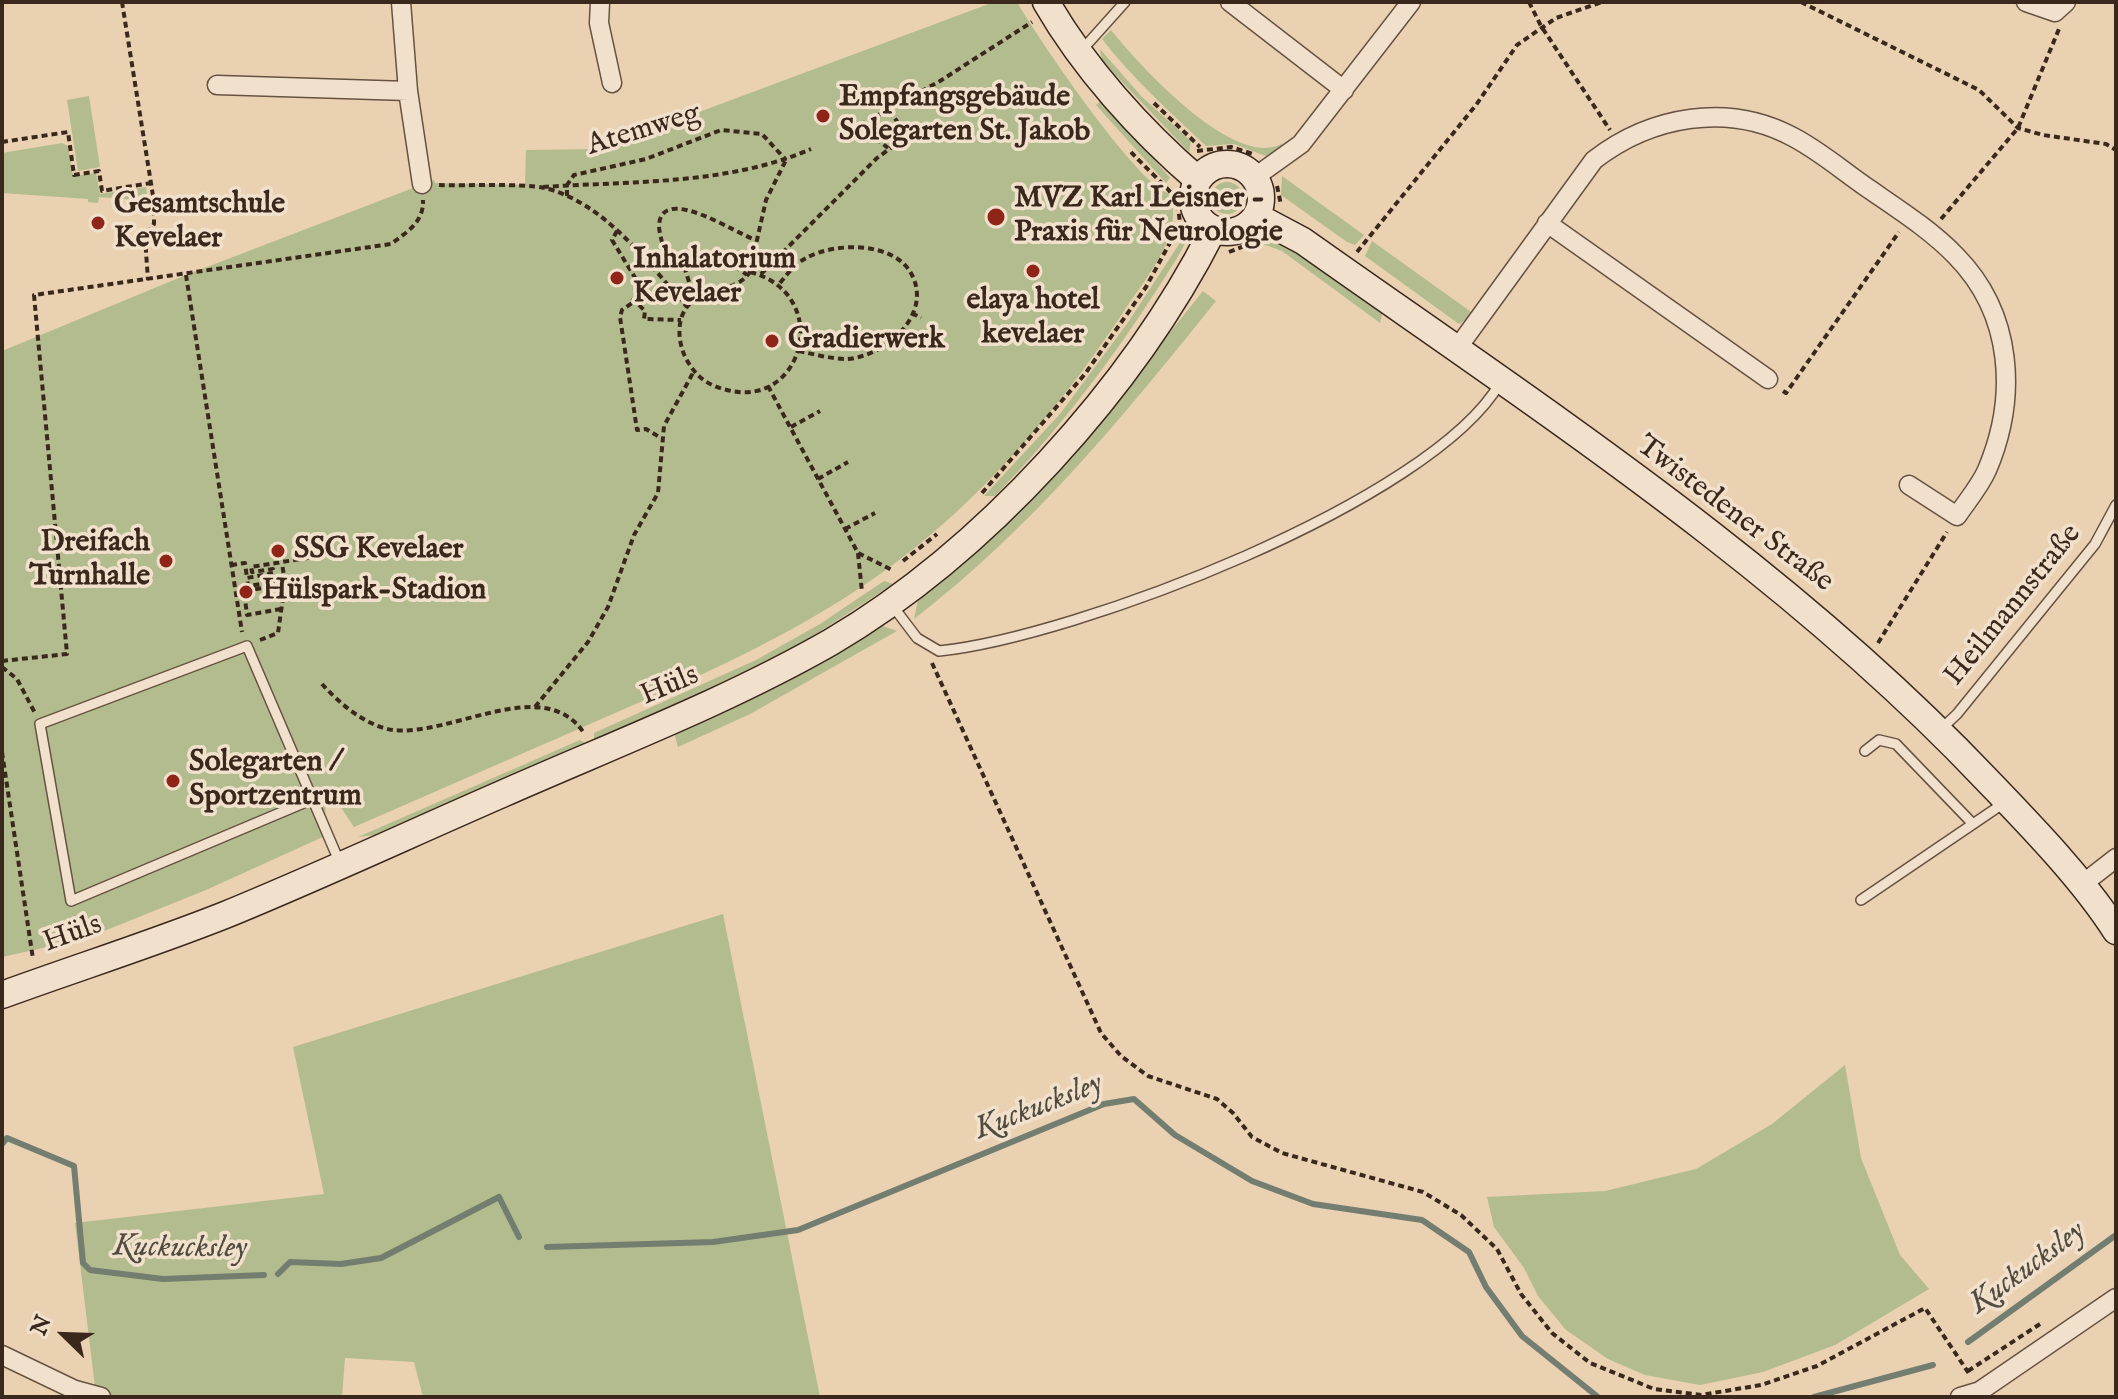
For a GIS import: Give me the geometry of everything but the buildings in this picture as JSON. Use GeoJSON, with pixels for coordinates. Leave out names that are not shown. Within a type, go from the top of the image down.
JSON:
{"type":"FeatureCollection","features":[{"type":"Feature","properties":{"kind":"street"},"geometry":{"type":"LineString","coordinates":[[401,2],[408,91],[422,184]]}},
{"type":"Feature","properties":{"kind":"street"},"geometry":{"type":"LineString","coordinates":[[600,2],[599,23],[612,83]]}},
{"type":"Feature","properties":{"kind":"street"},"geometry":{"type":"LineString","coordinates":[[1230,2],[1344,90]]}},
{"type":"Feature","properties":{"kind":"street"},"geometry":{"type":"LineString","coordinates":[[1193,165],[1193,203],[1204,223],[1213,230],[1242,229],[1256,216],[1262,197],[1264,172],[1301,144],[1411,2]]}},
{"type":"Feature","properties":{"kind":"street"},"geometry":{"type":"LineString","coordinates":[[2026,2],[2061,7]]}},
{"type":"Feature","properties":{"kind":"street"},"geometry":{"type":"LineString","coordinates":[[1039,12],[1193,165],[1227,163],[1264,172]]}},
{"type":"Feature","properties":{"kind":"street"},"geometry":{"type":"LineString","coordinates":[[217,85],[408,91]]}},
{"type":"Feature","properties":{"kind":"street"},"geometry":{"type":"LineString","coordinates":[[1456,350],[1594,160],[1618,142],[1668,122],[1705,117],[1743,119],[1796,138],[1910,217],[1954,254],[1991,304],[2006,361],[2007,406],[1986,473],[1957,516],[1909,485]]}},
{"type":"Feature","properties":{"kind":"street","name":"Twistedener Straße"},"geometry":{"type":"LineString","coordinates":[[1256,216],[1303,241],[1761,570],[1866,660],[1940,730],[2007,801],[2116,931]]}},
{"type":"Feature","properties":{"kind":"street"},"geometry":{"type":"LineString","coordinates":[[1547,223],[1768,379]]}},
{"type":"Feature","properties":{"kind":"street","name":"Hüls"},"geometry":{"type":"LineString","coordinates":[[2,995],[223,916],[730,696],[833,641],[882,588],[984,527],[1056,453],[1168,307],[1213,230]]}},
{"type":"Feature","properties":{"kind":"street"},"geometry":{"type":"LineString","coordinates":[[2080,886],[2116,858]]}},
{"type":"Feature","properties":{"kind":"street"},"geometry":{"type":"LineString","coordinates":[[1960,1397],[1980,1391],[2116,1298]]}},
{"type":"Feature","properties":{"kind":"street"},"geometry":{"type":"LineString","coordinates":[[2,1355],[75,1390],[101,1397]]}},
{"type":"Feature","properties":{"kind":"lane"},"geometry":{"type":"LineString","coordinates":[[1080,52],[1125,2]]}},
{"type":"Feature","properties":{"kind":"lane"},"geometry":{"type":"LineString","coordinates":[[882,588],[927,646],[939,651],[1115,607],[1183,582],[1304,528],[1390,481],[1445,444],[1480,414],[1501,382]]}},
{"type":"Feature","properties":{"kind":"lane","name":"Heilmannstraße"},"geometry":{"type":"LineString","coordinates":[[1940,730],[1957,714],[2095,544],[2108,526],[2116,505]]}},
{"type":"Feature","properties":{"kind":"lane"},"geometry":{"type":"LineString","coordinates":[[313,799],[71,901],[40,724],[247,646],[313,799],[341,864]]}},
{"type":"Feature","properties":{"kind":"lane"},"geometry":{"type":"LineString","coordinates":[[1865,751],[1879,740],[1896,744],[1973,824]]}},
{"type":"Feature","properties":{"kind":"lane"},"geometry":{"type":"LineString","coordinates":[[1861,900],[2007,801]]}},
{"type":"Feature","properties":{"kind":"path"},"geometry":{"type":"LineString","coordinates":[[122,2],[151,183],[154,224],[145,237],[148,280]]}},
{"type":"Feature","properties":{"kind":"path"},"geometry":{"type":"LineString","coordinates":[[1529,2],[1541,26],[1618,142]]}},
{"type":"Feature","properties":{"kind":"path"},"geometry":{"type":"LineString","coordinates":[[1356,254],[1476,105],[1517,45],[1541,26],[1602,2]]}},
{"type":"Feature","properties":{"kind":"path"},"geometry":{"type":"LineString","coordinates":[[1801,2],[1979,90],[2018,128],[2043,135],[2106,144],[2116,150]]}},
{"type":"Feature","properties":{"kind":"path"},"geometry":{"type":"LineString","coordinates":[[1929,234],[2018,128],[2059,30],[2061,7]]}},
{"type":"Feature","properties":{"kind":"path"},"geometry":{"type":"LineString","coordinates":[[851,130],[890,110],[1039,12]]}},
{"type":"Feature","properties":{"kind":"path"},"geometry":{"type":"LineString","coordinates":[[1144,94],[1181,126],[1193,165],[1239,149],[1265,159],[1264,172],[1278,178],[1281,202]]}},
{"type":"Feature","properties":{"kind":"path"},"geometry":{"type":"LineString","coordinates":[[890,110],[905,135]]}},
{"type":"Feature","properties":{"kind":"path"},"geometry":{"type":"LineString","coordinates":[[860,126],[888,148]]}},
{"type":"Feature","properties":{"kind":"path"},"geometry":{"type":"LineString","coordinates":[[760,274],[888,148],[917,129]]}},
{"type":"Feature","properties":{"kind":"path","name":"Atemweg"},"geometry":{"type":"LineString","coordinates":[[567,196],[567,185],[574,175],[646,159],[721,130],[762,134],[786,160]]}},
{"type":"Feature","properties":{"kind":"path"},"geometry":{"type":"LineString","coordinates":[[2,142],[68,132],[74,175],[99,171],[102,191],[151,183]]}},
{"type":"Feature","properties":{"kind":"path"},"geometry":{"type":"LineString","coordinates":[[2,661],[67,654],[34,295],[391,244],[412,229],[424,212],[422,184],[541,187],[712,175],[786,160],[811,149]]}},
{"type":"Feature","properties":{"kind":"path"},"geometry":{"type":"LineString","coordinates":[[695,301],[683,261],[693,255],[720,255],[748,273],[760,274],[779,284],[798,312],[798,351],[785,374],[768,386],[732,392],[710,384],[694,371],[682,351],[681,320],[687,307],[695,301],[708,291],[735,287],[748,273],[766,200],[786,160]]}},
{"type":"Feature","properties":{"kind":"path"},"geometry":{"type":"LineString","coordinates":[[541,187],[567,196],[617,231],[687,307]]}},
{"type":"Feature","properties":{"kind":"path"},"geometry":{"type":"LineString","coordinates":[[654,269],[664,256],[659,223],[673,208],[689,209],[756,240]]}},
{"type":"Feature","properties":{"kind":"path"},"geometry":{"type":"LineString","coordinates":[[1768,379],[1786,393],[1910,217]]}},
{"type":"Feature","properties":{"kind":"path"},"geometry":{"type":"LineString","coordinates":[[971,504],[1037,433],[1085,374],[1146,287],[1179,226]]}},
{"type":"Feature","properties":{"kind":"path"},"geometry":{"type":"LineString","coordinates":[[617,231],[612,240],[645,294],[622,310],[620,317],[637,430],[646,429],[661,438]]}},
{"type":"Feature","properties":{"kind":"path"},"geometry":{"type":"LineString","coordinates":[[779,284],[800,261],[821,251],[848,247],[874,250],[899,261],[911,274],[916,292],[912,313],[897,336],[876,352],[849,359],[798,351]]}},
{"type":"Feature","properties":{"kind":"path"},"geometry":{"type":"LineString","coordinates":[[186,275],[231,565],[247,646],[278,633],[285,583],[282,563]]}},
{"type":"Feature","properties":{"kind":"path"},"geometry":{"type":"LineString","coordinates":[[633,300],[645,311],[644,319],[681,320]]}},
{"type":"Feature","properties":{"kind":"path"},"geometry":{"type":"LineString","coordinates":[[912,313],[921,318]]}},
{"type":"Feature","properties":{"kind":"path"},"geometry":{"type":"LineString","coordinates":[[535,707],[588,642],[608,607],[634,535],[658,493],[661,438],[669,412],[694,371]]}},
{"type":"Feature","properties":{"kind":"path"},"geometry":{"type":"LineString","coordinates":[[768,386],[858,553],[862,592]]}},
{"type":"Feature","properties":{"kind":"path"},"geometry":{"type":"LineString","coordinates":[[790,428],[820,411]]}},
{"type":"Feature","properties":{"kind":"path"},"geometry":{"type":"LineString","coordinates":[[818,479],[848,462]]}},
{"type":"Feature","properties":{"kind":"path"},"geometry":{"type":"LineString","coordinates":[[845,529],[875,513]]}},
{"type":"Feature","properties":{"kind":"path"},"geometry":{"type":"LineString","coordinates":[[1866,660],[1957,516]]}},
{"type":"Feature","properties":{"kind":"path"},"geometry":{"type":"LineString","coordinates":[[850,600],[862,592],[882,588],[893,569],[940,531]]}},
{"type":"Feature","properties":{"kind":"path"},"geometry":{"type":"LineString","coordinates":[[858,553],[893,569]]}},
{"type":"Feature","properties":{"kind":"path"},"geometry":{"type":"LineString","coordinates":[[247,578],[274,573],[273,569],[252,572],[251,567],[332,554]]}},
{"type":"Feature","properties":{"kind":"path"},"geometry":{"type":"LineString","coordinates":[[231,565],[245,563],[248,586],[275,582],[275,586],[244,591],[247,615],[281,609]]}},
{"type":"Feature","properties":{"kind":"path"},"geometry":{"type":"LineString","coordinates":[[927,646],[1088,1008],[1101,1033],[1121,1056],[1148,1076],[1217,1099],[1252,1137],[1282,1153],[1423,1192],[1461,1215],[1497,1249],[1521,1294],[1552,1333],[1590,1363],[1654,1389],[1701,1395],[1761,1385],[1817,1366],[1925,1308],[1980,1391]]}},
{"type":"Feature","properties":{"kind":"path"},"geometry":{"type":"LineString","coordinates":[[2,667],[17,679],[40,724]]}},
{"type":"Feature","properties":{"kind":"path"},"geometry":{"type":"LineString","coordinates":[[322,684],[356,714],[391,730],[427,727],[535,707],[568,715],[584,733]]}},
{"type":"Feature","properties":{"kind":"path"},"geometry":{"type":"LineString","coordinates":[[570,739],[597,727]]}},
{"type":"Feature","properties":{"kind":"path"},"geometry":{"type":"LineString","coordinates":[[2,752],[34,966]]}},
{"type":"Feature","properties":{"kind":"green space"},"geometry":{"type":"Polygon","coordinates":[[[994,2],[1017,2],[1111,137],[1153,183],[1168,193],[1173,208],[1168,239],[1161,255],[1097,351],[1037,428],[970,499],[897,562],[857,590],[722,665],[354,827],[326,785],[325,836],[206,890],[84,939],[2,957],[2,351],[186,275],[434,180],[435,183],[525,185],[526,150],[600,149],[994,2]]]}},
{"type":"Feature","properties":{"kind":"green space"},"geometry":{"type":"Polygon","coordinates":[[[1111,30],[1165,88],[1215,129],[1240,142],[1263,148],[1283,143],[1271,158],[1234,144],[1206,146],[1114,54],[1102,39],[1111,30]]]}},
{"type":"Feature","properties":{"kind":"green space"},"geometry":{"type":"Polygon","coordinates":[[[1100,49],[1142,97],[1191,141],[1189,152],[1102,61],[1100,49]]]}},
{"type":"Feature","properties":{"kind":"green space"},"geometry":{"type":"Polygon","coordinates":[[[89,96],[100,167],[78,171],[67,100],[89,96]]]}},
{"type":"Feature","properties":{"kind":"green space"},"geometry":{"type":"Polygon","coordinates":[[[1103,99],[1170,178],[1166,183],[1096,105],[1103,99]]]}},
{"type":"Feature","properties":{"kind":"green space"},"geometry":{"type":"Polygon","coordinates":[[[62,143],[68,146],[73,176],[96,173],[100,194],[146,187],[148,201],[99,197],[98,203],[88,202],[88,199],[2,193],[2,153],[62,143]]]}},
{"type":"Feature","properties":{"kind":"green space"},"geometry":{"type":"Polygon","coordinates":[[[1282,176],[1364,235],[1355,245],[1347,242],[1281,195],[1282,176]]]}},
{"type":"Feature","properties":{"kind":"green space"},"geometry":{"type":"Polygon","coordinates":[[[1227,182],[1238,187],[1243,198],[1238,209],[1227,214],[1216,209],[1211,198],[1216,187],[1227,182]]]}},
{"type":"Feature","properties":{"kind":"green space"},"geometry":{"type":"Polygon","coordinates":[[[1183,238],[1187,240],[1180,253],[1094,380],[1047,439],[995,496],[984,496],[1060,414],[1129,321],[1183,238]]]}},
{"type":"Feature","properties":{"kind":"green space"},"geometry":{"type":"Polygon","coordinates":[[[1271,238],[1280,241],[1383,311],[1380,323],[1282,251],[1263,244],[1271,238]]]}},
{"type":"Feature","properties":{"kind":"green space"},"geometry":{"type":"Polygon","coordinates":[[[1372,241],[1474,314],[1459,324],[1365,256],[1372,241]]]}},
{"type":"Feature","properties":{"kind":"green space"},"geometry":{"type":"Polygon","coordinates":[[[1203,291],[1216,301],[1111,428],[998,548],[914,619],[919,595],[1128,385],[1203,291]]]}},
{"type":"Feature","properties":{"kind":"green space"},"geometry":{"type":"Polygon","coordinates":[[[884,581],[893,584],[793,649],[594,741],[594,733],[756,660],[820,624],[884,581]]]}},
{"type":"Feature","properties":{"kind":"green space"},"geometry":{"type":"Polygon","coordinates":[[[883,626],[897,631],[750,714],[678,747],[674,732],[870,629],[883,626]]]}},
{"type":"Feature","properties":{"kind":"green space"},"geometry":{"type":"Polygon","coordinates":[[[580,740],[587,744],[384,834],[358,837],[580,740]]]}},
{"type":"Feature","properties":{"kind":"green space"},"geometry":{"type":"Polygon","coordinates":[[[723,914],[820,1397],[423,1397],[414,1362],[345,1358],[342,1397],[96,1395],[75,1223],[324,1194],[293,1047],[723,914]]]}},
{"type":"Feature","properties":{"kind":"green space"},"geometry":{"type":"Polygon","coordinates":[[[1845,1065],[1861,1158],[1900,1255],[1929,1289],[1835,1345],[1763,1372],[1700,1385],[1645,1375],[1608,1359],[1566,1330],[1538,1296],[1524,1268],[1494,1227],[1487,1197],[1605,1191],[1696,1169],[1772,1124],[1845,1065]]]}},
{"type":"Feature","properties":{"kind":"waterway","name":"Kuckucksley"},"geometry":{"type":"LineString","coordinates":[[547,1247],[713,1242],[798,1230],[1104,1104],[1134,1099],[1175,1135],[1252,1181],[1313,1204],[1422,1220],[1469,1252],[1486,1287],[1522,1336],[1598,1397]]}},
{"type":"Feature","properties":{"kind":"waterway","name":"Kuckucksley"},"geometry":{"type":"LineString","coordinates":[[2,1144],[7,1138],[74,1166],[83,1263],[90,1270],[163,1279],[264,1275]]}},
{"type":"Feature","properties":{"kind":"waterway","name":"Kuckucksley"},"geometry":{"type":"LineString","coordinates":[[278,1274],[290,1262],[341,1264],[381,1258],[499,1197],[519,1237]]}},
{"type":"Feature","properties":{"kind":"waterway","name":"Kuckucksley"},"geometry":{"type":"LineString","coordinates":[[1968,1342],[2116,1235]]}},
{"type":"Feature","properties":{"kind":"waterway","name":"Kuckucksley"},"geometry":{"type":"LineString","coordinates":[[1814,1397],[1933,1365]]}},
{"type":"Feature","properties":{"kind":"place","name":"Empfangsgebäude Solegarten St. Jakob"},"geometry":{"type":"Point","coordinates":[823,116]}},
{"type":"Feature","properties":{"kind":"place","name":"MVZ Karl Leisner - Praxis für Neurologie"},"geometry":{"type":"Point","coordinates":[996,217]}},
{"type":"Feature","properties":{"kind":"place","name":"Gesamtschule Kevelaer"},"geometry":{"type":"Point","coordinates":[98,223]}},
{"type":"Feature","properties":{"kind":"place","name":"elaya hotel kevelaer"},"geometry":{"type":"Point","coordinates":[1033,271]}},
{"type":"Feature","properties":{"kind":"place","name":"Inhalatorium Kevelaer"},"geometry":{"type":"Point","coordinates":[617,278]}},
{"type":"Feature","properties":{"kind":"place","name":"Gradierwerk"},"geometry":{"type":"Point","coordinates":[772,341]}},
{"type":"Feature","properties":{"kind":"place","name":"SSG Kevelaer"},"geometry":{"type":"Point","coordinates":[278,551]}},
{"type":"Feature","properties":{"kind":"place","name":"Dreifach Turnhalle"},"geometry":{"type":"Point","coordinates":[166,561]}},
{"type":"Feature","properties":{"kind":"place","name":"Hülspark-Stadion"},"geometry":{"type":"Point","coordinates":[246,592]}},
{"type":"Feature","properties":{"kind":"place","name":"Solegarten / Sportzentrum"},"geometry":{"type":"Point","coordinates":[173,781]}}]}
